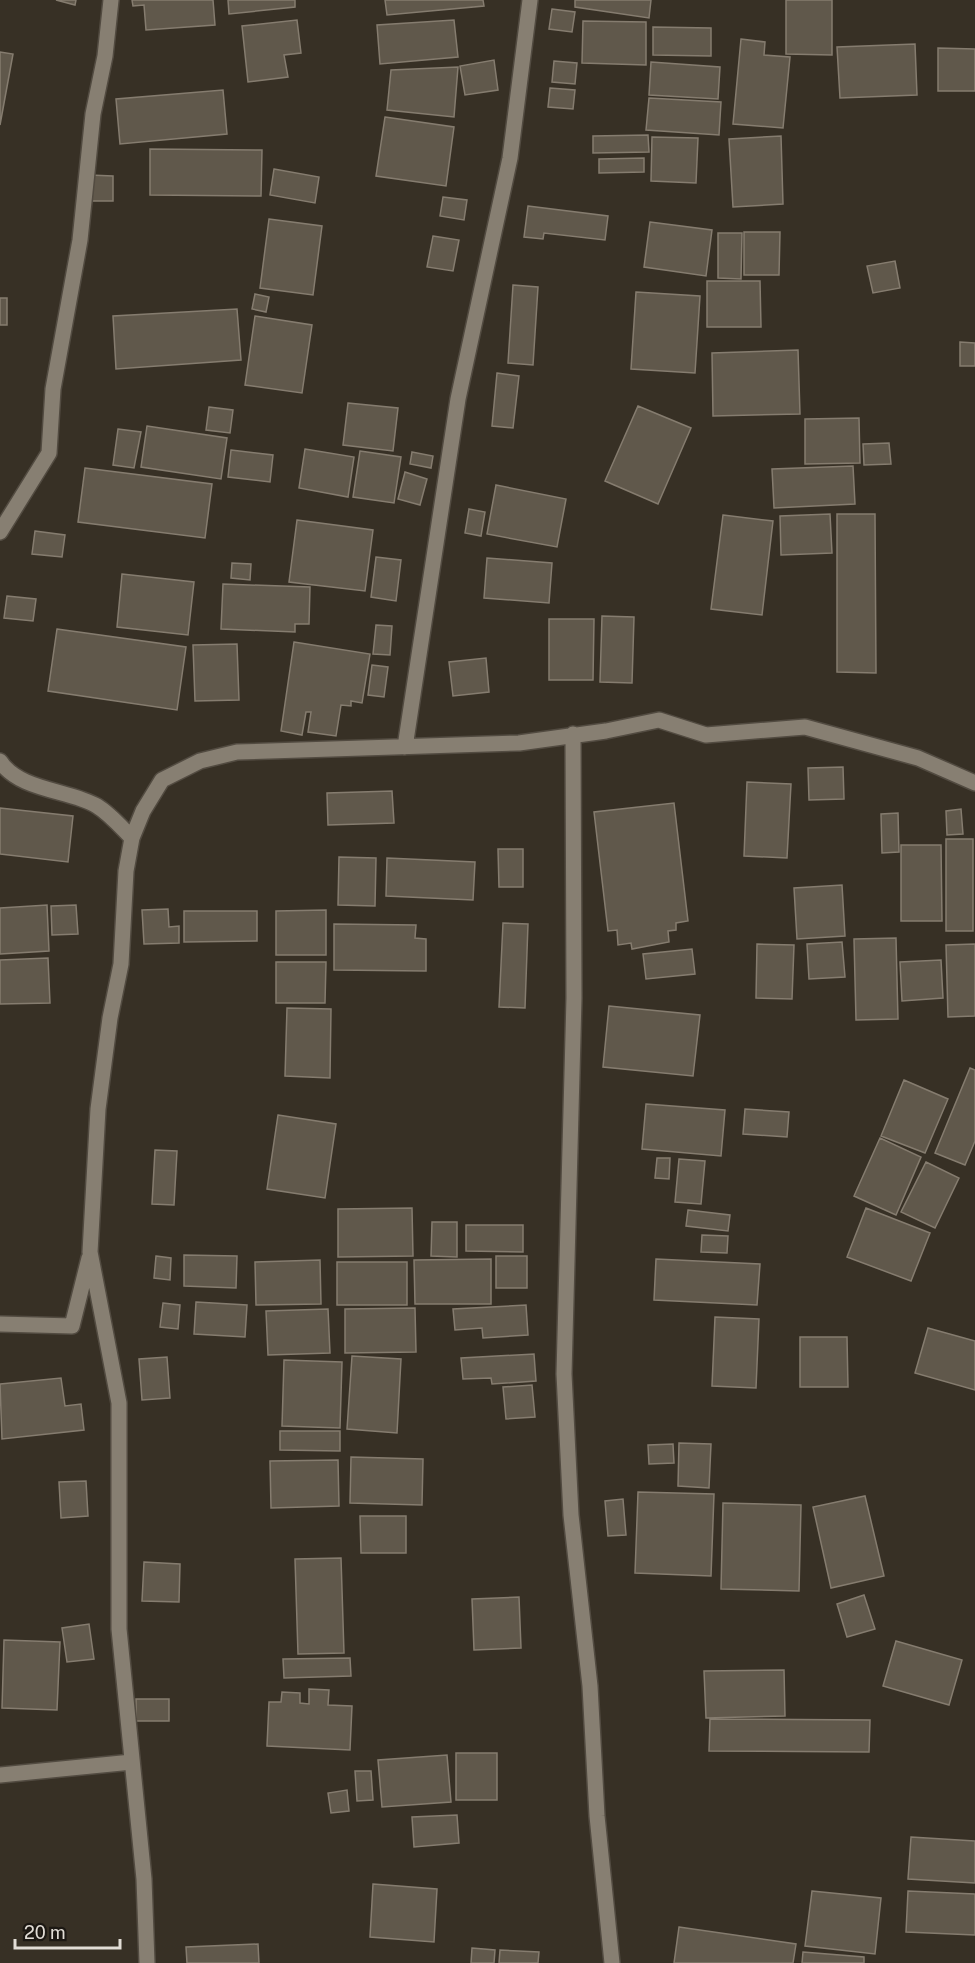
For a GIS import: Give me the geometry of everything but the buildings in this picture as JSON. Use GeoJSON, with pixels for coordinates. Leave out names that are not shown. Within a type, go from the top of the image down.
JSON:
{"type":"FeatureCollection","features":[{"type":"Feature","properties":{"kind":"street"},"geometry":{"type":"LineString","coordinates":[[0,532],[49,453],[53,389],[80,240],[93,114],[105,56],[111,0]]}},
{"type":"Feature","properties":{"kind":"street"},"geometry":{"type":"LineString","coordinates":[[405,747],[458,399],[510,158],[530,0]]}},
{"type":"Feature","properties":{"kind":"street"},"geometry":{"type":"LineString","coordinates":[[0,1324],[72,1326],[90,1252],[98,1109],[110,1018],[121,964],[126,872],[132,837],[143,811],[162,780],[200,761],[237,752],[519,743],[606,731],[659,720],[706,735],[805,727],[918,758],[975,783]]}},
{"type":"Feature","properties":{"kind":"street"},"geometry":{"type":"LineString","coordinates":[[573,734],[573,1064],[564,1374],[571,1515],[590,1686],[597,1816],[612,1963]]}},
{"type":"Feature","properties":{"kind":"street"},"geometry":{"type":"LineString","coordinates":[[0,761],[5,770],[39,787],[96,805],[132,837]]}},
{"type":"Feature","properties":{"kind":"street"},"geometry":{"type":"LineString","coordinates":[[90,1252],[119,1403],[119,1629],[144,1879],[147,1963]]}},
{"type":"Feature","properties":{"kind":"street"},"geometry":{"type":"LineString","coordinates":[[0,1775],[132,1762]]}}]}
